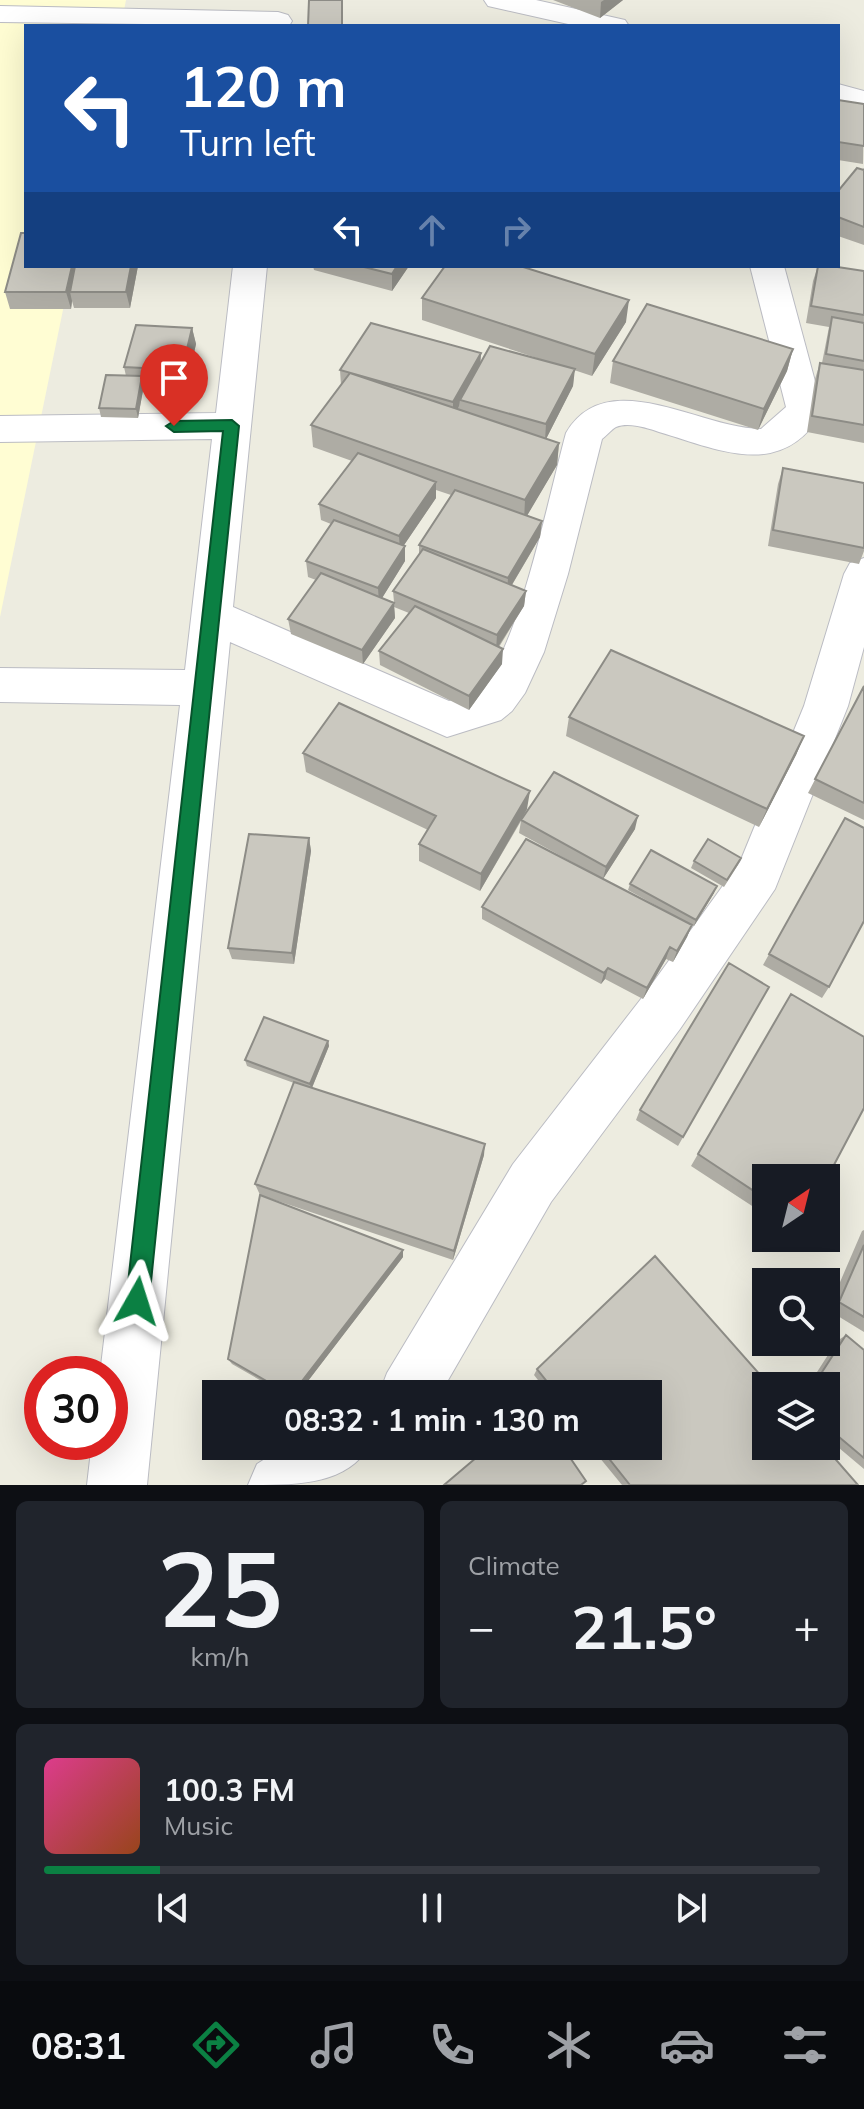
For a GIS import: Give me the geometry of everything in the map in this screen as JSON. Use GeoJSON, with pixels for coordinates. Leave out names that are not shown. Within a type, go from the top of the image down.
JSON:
{"type":"FeatureCollection","features":[{"type":"Feature","properties":{"kind":"street"},"geometry":{"type":"LineString","coordinates":[[498,0],[606,24]]}},
{"type":"Feature","properties":{"kind":"street"},"geometry":{"type":"LineString","coordinates":[[0,14],[279,16]]}},
{"type":"Feature","properties":{"kind":"street"},"geometry":{"type":"LineString","coordinates":[[840,94],[864,101]]}},
{"type":"Feature","properties":{"kind":"street"},"geometry":{"type":"LineString","coordinates":[[117,1485],[250,268]]}},
{"type":"Feature","properties":{"kind":"street"},"geometry":{"type":"LineString","coordinates":[[212,616],[447,719],[473,714],[498,698],[523,656],[585,433],[608,414],[640,413],[738,442],[770,442],[805,411],[768,268]]}},
{"type":"Feature","properties":{"kind":"street"},"geometry":{"type":"LineString","coordinates":[[0,429],[232,426]]}},
{"type":"Feature","properties":{"kind":"street"},"geometry":{"type":"LineString","coordinates":[[416,1380],[532,1183],[662,1012],[758,874],[826,706],[864,574]]}},
{"type":"Feature","properties":{"kind":"street"},"geometry":{"type":"LineString","coordinates":[[0,685],[204,688]]}},
{"type":"Feature","properties":{"kind":"street"},"geometry":{"type":"LineString","coordinates":[[278,1485],[317,1460]]}},
{"type":"Feature","properties":{"kind":"shaded area"},"geometry":{"type":"Polygon","coordinates":[[[0,0],[126,0],[121,24],[24,24],[24,268],[72,268],[0,617],[0,0]]]}},
{"type":"Feature","properties":{"kind":"building"},"geometry":{"type":"Polygon","coordinates":[[[309,0],[342,0],[342,24],[308,24],[309,0]]]}},
{"type":"Feature","properties":{"kind":"building"},"geometry":{"type":"Polygon","coordinates":[[[840,100],[864,104],[864,146],[840,142],[840,100]]]}},
{"type":"Feature","properties":{"kind":"building"},"geometry":{"type":"Polygon","coordinates":[[[857,168],[864,170],[864,227],[840,218],[840,189],[857,168]]]}},
{"type":"Feature","properties":{"kind":"building"},"geometry":{"type":"Polygon","coordinates":[[[21,233],[24,233],[24,268],[72,268],[66,292],[5,292],[21,233]]]}},
{"type":"Feature","properties":{"kind":"building"},"geometry":{"type":"Polygon","coordinates":[[[75,268],[131,268],[126,292],[70,292],[75,268]]]}},
{"type":"Feature","properties":{"kind":"building"},"geometry":{"type":"Polygon","coordinates":[[[368,268],[396,268],[392,274],[368,268]]]}},
{"type":"Feature","properties":{"kind":"building"},"geometry":{"type":"Polygon","coordinates":[[[444,268],[526,268],[629,300],[595,354],[422,298],[444,268]]]}},
{"type":"Feature","properties":{"kind":"building"},"geometry":{"type":"Polygon","coordinates":[[[818,268],[864,271],[864,315],[811,306],[818,268]]]}},
{"type":"Feature","properties":{"kind":"building"},"geometry":{"type":"Polygon","coordinates":[[[647,304],[793,349],[764,409],[613,361],[647,304]]]}},
{"type":"Feature","properties":{"kind":"building"},"geometry":{"type":"Polygon","coordinates":[[[832,317],[864,323],[864,361],[826,354],[832,317]]]}},
{"type":"Feature","properties":{"kind":"building"},"geometry":{"type":"Polygon","coordinates":[[[371,323],[481,353],[453,402],[340,370],[371,323]]]}},
{"type":"Feature","properties":{"kind":"building"},"geometry":{"type":"Polygon","coordinates":[[[136,325],[192,328],[182,370],[124,367],[136,325]]]}},
{"type":"Feature","properties":{"kind":"building"},"geometry":{"type":"Polygon","coordinates":[[[490,346],[575,369],[546,424],[460,400],[490,346]]]}},
{"type":"Feature","properties":{"kind":"building"},"geometry":{"type":"Polygon","coordinates":[[[820,363],[864,370],[864,425],[812,416],[820,363]]]}},
{"type":"Feature","properties":{"kind":"building"},"geometry":{"type":"Polygon","coordinates":[[[350,373],[559,443],[525,500],[311,425],[350,373]]]}},
{"type":"Feature","properties":{"kind":"building"},"geometry":{"type":"Polygon","coordinates":[[[106,375],[142,376],[136,409],[99,408],[106,375]]]}},
{"type":"Feature","properties":{"kind":"building"},"geometry":{"type":"Polygon","coordinates":[[[358,453],[436,482],[399,536],[319,504],[358,453]]]}},
{"type":"Feature","properties":{"kind":"building"},"geometry":{"type":"Polygon","coordinates":[[[783,468],[864,483],[864,548],[773,530],[783,468]]]}},
{"type":"Feature","properties":{"kind":"building"},"geometry":{"type":"Polygon","coordinates":[[[455,490],[542,521],[508,578],[419,545],[455,490]]]}},
{"type":"Feature","properties":{"kind":"building"},"geometry":{"type":"Polygon","coordinates":[[[334,520],[405,546],[378,588],[306,561],[334,520]]]}},
{"type":"Feature","properties":{"kind":"building"},"geometry":{"type":"Polygon","coordinates":[[[423,549],[526,591],[497,635],[393,591],[423,549]]]}},
{"type":"Feature","properties":{"kind":"building"},"geometry":{"type":"Polygon","coordinates":[[[321,573],[394,603],[362,650],[288,619],[321,573]]]}},
{"type":"Feature","properties":{"kind":"building"},"geometry":{"type":"Polygon","coordinates":[[[415,606],[503,649],[469,696],[379,651],[415,606]]]}},
{"type":"Feature","properties":{"kind":"building"},"geometry":{"type":"Polygon","coordinates":[[[611,650],[804,736],[767,809],[569,717],[611,650]]]}},
{"type":"Feature","properties":{"kind":"building"},"geometry":{"type":"Polygon","coordinates":[[[864,686],[864,803],[815,779],[864,686]]]}},
{"type":"Feature","properties":{"kind":"building"},"geometry":{"type":"Polygon","coordinates":[[[339,703],[530,791],[481,874],[419,844],[436,816],[303,753],[339,703]]]}},
{"type":"Feature","properties":{"kind":"building"},"geometry":{"type":"Polygon","coordinates":[[[554,772],[638,816],[606,867],[521,820],[554,772]]]}},
{"type":"Feature","properties":{"kind":"building"},"geometry":{"type":"Polygon","coordinates":[[[845,818],[864,828],[864,921],[829,987],[769,954],[845,818]]]}},
{"type":"Feature","properties":{"kind":"building"},"geometry":{"type":"Polygon","coordinates":[[[249,834],[309,838],[292,953],[228,948],[249,834]]]}},
{"type":"Feature","properties":{"kind":"building"},"geometry":{"type":"Polygon","coordinates":[[[526,839],[692,925],[677,951],[670,947],[647,988],[608,968],[604,973],[482,907],[526,839]]]}},
{"type":"Feature","properties":{"kind":"building"},"geometry":{"type":"Polygon","coordinates":[[[708,839],[741,858],[727,880],[694,861],[708,839]]]}},
{"type":"Feature","properties":{"kind":"building"},"geometry":{"type":"Polygon","coordinates":[[[651,850],[717,886],[696,920],[630,884],[651,850]]]}},
{"type":"Feature","properties":{"kind":"building"},"geometry":{"type":"Polygon","coordinates":[[[729,963],[769,987],[683,1137],[640,1110],[729,963]]]}},
{"type":"Feature","properties":{"kind":"building"},"geometry":{"type":"Polygon","coordinates":[[[791,994],[864,1037],[864,1108],[834,1164],[752,1164],[752,1190],[698,1154],[791,994]]]}},
{"type":"Feature","properties":{"kind":"building"},"geometry":{"type":"Polygon","coordinates":[[[264,1017],[328,1041],[310,1084],[245,1060],[264,1017]]]}},
{"type":"Feature","properties":{"kind":"building"},"geometry":{"type":"Polygon","coordinates":[[[294,1082],[485,1144],[454,1251],[255,1184],[294,1082]]]}},
{"type":"Feature","properties":{"kind":"building"},"geometry":{"type":"Polygon","coordinates":[[[260,1195],[403,1250],[303,1380],[265,1380],[228,1359],[260,1195]]]}},
{"type":"Feature","properties":{"kind":"building"},"geometry":{"type":"Polygon","coordinates":[[[864,1245],[864,1317],[840,1300],[864,1245]]]}},
{"type":"Feature","properties":{"kind":"building"},"geometry":{"type":"Polygon","coordinates":[[[655,1256],[758,1372],[752,1372],[752,1460],[836,1460],[858,1485],[630,1485],[610,1460],[662,1460],[662,1380],[546,1380],[537,1369],[655,1256]]]}},
{"type":"Feature","properties":{"kind":"building"},"geometry":{"type":"Polygon","coordinates":[[[846,1335],[864,1350],[864,1458],[840,1438],[840,1372],[822,1372],[832,1356],[840,1356],[840,1344],[846,1335]]]}},
{"type":"Feature","properties":{"kind":"building"},"geometry":{"type":"Polygon","coordinates":[[[473,1460],[572,1460],[586,1481],[581,1485],[444,1485],[473,1460]]]}},
{"type":"Feature","properties":{"kind":"route"},"geometry":{"type":"LineString","coordinates":[[137,1301],[232,426],[174,426]]}}]}
